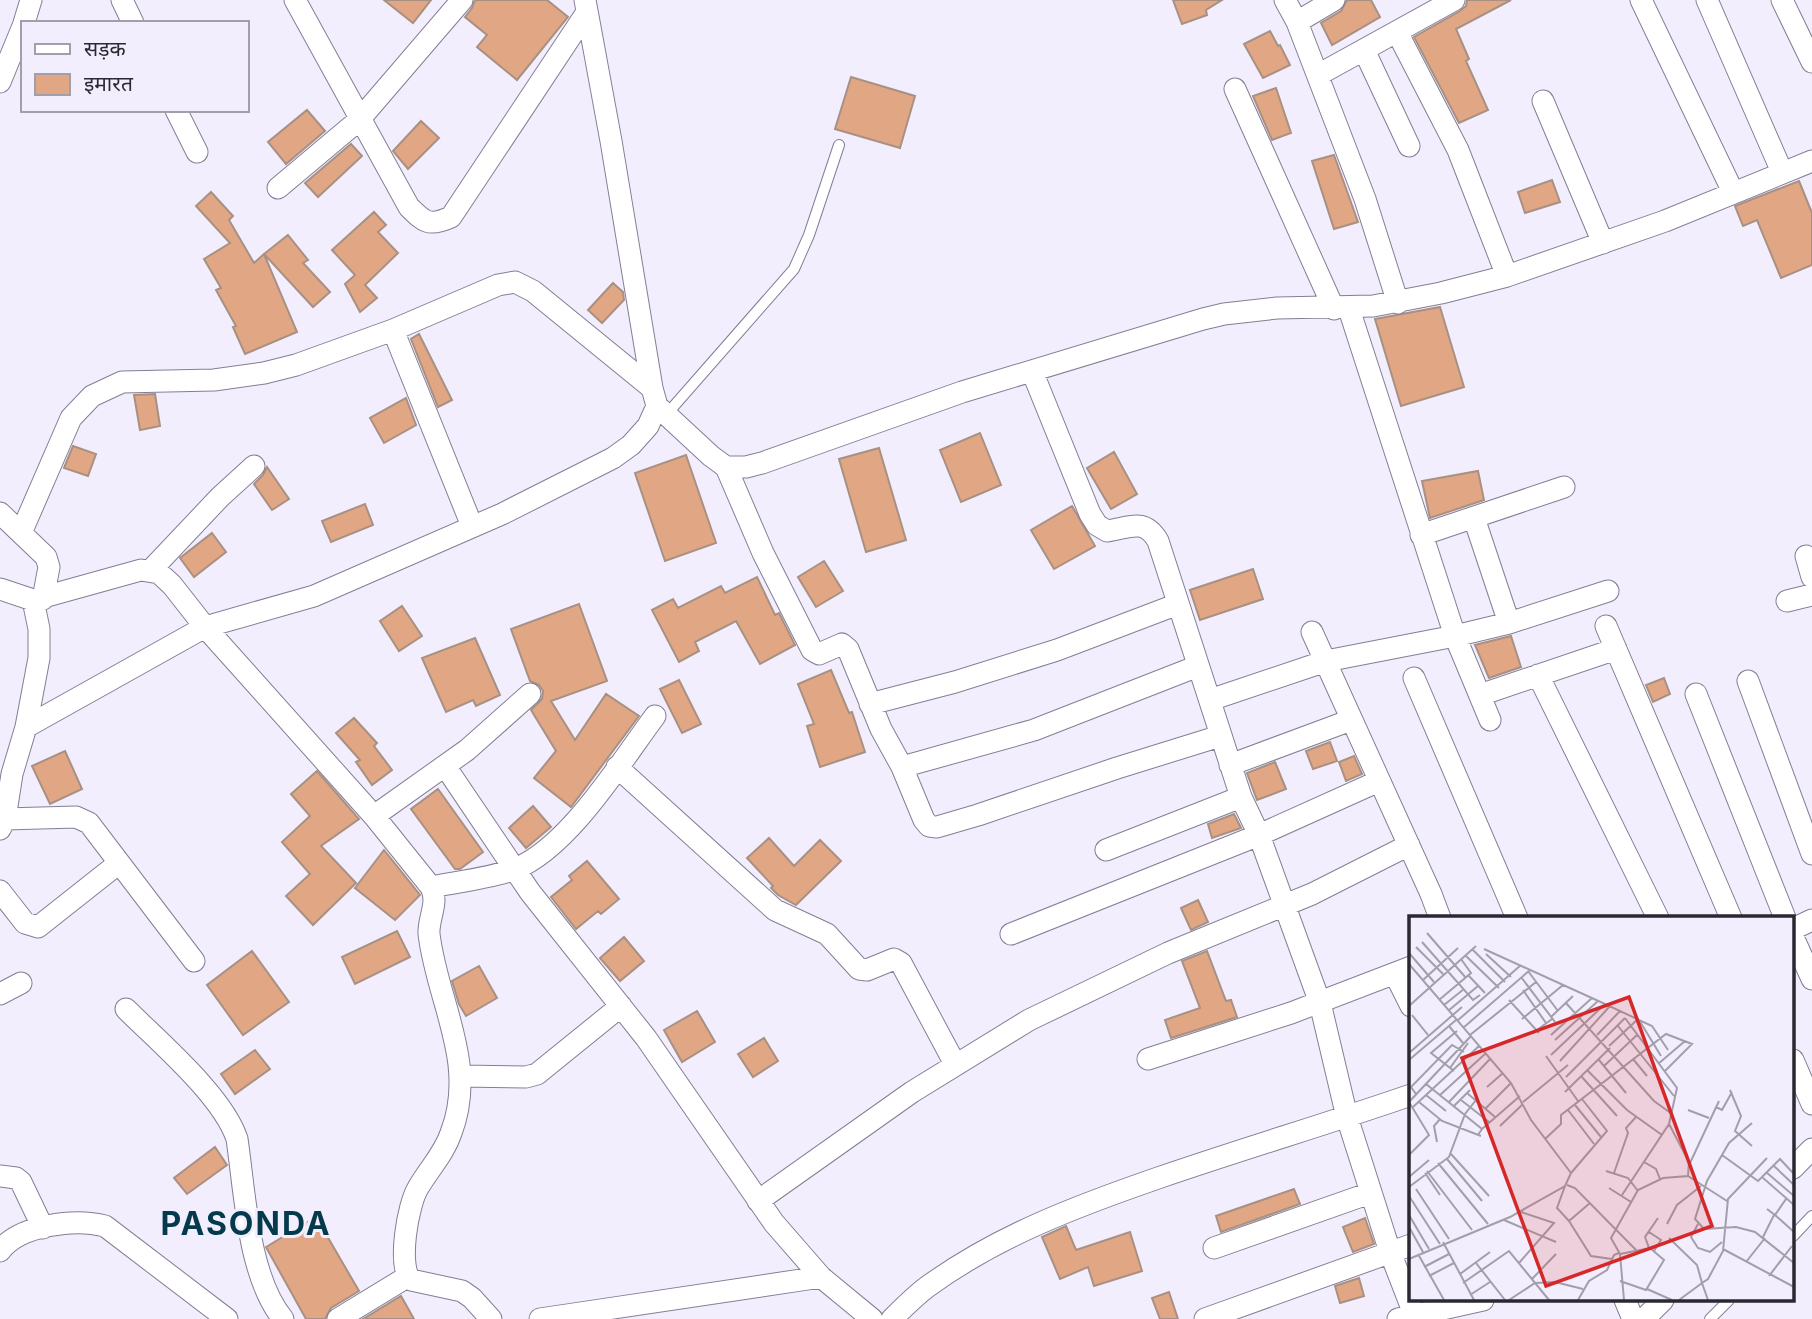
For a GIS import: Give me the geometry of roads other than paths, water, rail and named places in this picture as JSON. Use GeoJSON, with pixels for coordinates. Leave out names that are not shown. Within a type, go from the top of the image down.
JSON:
{"type":"FeatureCollection","features":[{"type":"Feature","properties":{"kind":"street"},"geometry":{"type":"LineString","coordinates":[[24,21],[31,0]]}},
{"type":"Feature","properties":{"kind":"street"},"geometry":{"type":"LineString","coordinates":[[122,0],[132,21]]}},
{"type":"Feature","properties":{"kind":"street"},"geometry":{"type":"LineString","coordinates":[[295,0],[409,207],[421,219],[433,224],[451,217],[586,6]]}},
{"type":"Feature","properties":{"kind":"street"},"geometry":{"type":"LineString","coordinates":[[278,188],[359,120],[462,0]]}},
{"type":"Feature","properties":{"kind":"street"},"geometry":{"type":"LineString","coordinates":[[1284,0],[1297,23],[1365,199],[1398,303]]}},
{"type":"Feature","properties":{"kind":"street"},"geometry":{"type":"LineString","coordinates":[[1297,23],[1334,0]]}},
{"type":"Feature","properties":{"kind":"street"},"geometry":{"type":"LineString","coordinates":[[1318,75],[1454,0]]}},
{"type":"Feature","properties":{"kind":"street"},"geometry":{"type":"LineString","coordinates":[[1641,0],[1733,192]]}},
{"type":"Feature","properties":{"kind":"street"},"geometry":{"type":"LineString","coordinates":[[1707,0],[1782,172]]}},
{"type":"Feature","properties":{"kind":"street"},"geometry":{"type":"LineString","coordinates":[[1782,0],[1812,62]]}},
{"type":"Feature","properties":{"kind":"street"},"geometry":{"type":"LineString","coordinates":[[26,727],[205,627],[314,596],[502,514],[622,452],[631,446],[648,426],[658,403],[586,6]]}},
{"type":"Feature","properties":{"kind":"street"},"geometry":{"type":"LineString","coordinates":[[0,82],[21,29]]}},
{"type":"Feature","properties":{"kind":"street"},"geometry":{"type":"LineString","coordinates":[[1397,32],[1458,150],[1507,276]]}},
{"type":"Feature","properties":{"kind":"street"},"geometry":{"type":"LineString","coordinates":[[1364,50],[1409,146]]}},
{"type":"Feature","properties":{"kind":"street"},"geometry":{"type":"LineString","coordinates":[[1236,89],[1341,309],[1455,636],[1490,720]]}},
{"type":"Feature","properties":{"kind":"street"},"geometry":{"type":"LineString","coordinates":[[1543,101],[1603,243]]}},
{"type":"Feature","properties":{"kind":"street"},"geometry":{"type":"LineString","coordinates":[[177,112],[197,152]]}},
{"type":"Feature","properties":{"kind":"street"},"geometry":{"type":"LineString","coordinates":[[726,467],[746,467],[762,463],[962,392],[1224,314],[1276,309],[1341,309],[1398,303],[1507,276],[1665,221],[1812,161]]}},
{"type":"Feature","properties":{"kind":"street"},"geometry":{"type":"LineString","coordinates":[[21,533],[71,418],[92,396],[122,382],[214,380],[264,373],[296,365],[393,330],[498,285],[515,282],[533,291],[726,467],[763,553],[812,650],[819,654],[839,645],[846,646],[870,704],[929,826],[937,827],[978,815],[1220,736]]}},
{"type":"Feature","properties":{"kind":"street"},"geometry":{"type":"LineString","coordinates":[[393,330],[472,526]]}},
{"type":"Feature","properties":{"kind":"street"},"geometry":{"type":"LineString","coordinates":[[1032,372],[1090,514],[1097,525],[1107,531],[1138,525],[1147,527],[1154,534],[1241,797],[1259,835],[1320,1003],[1347,1117],[1409,1318],[1475,1302]]}},
{"type":"Feature","properties":{"kind":"street"},"geometry":{"type":"LineString","coordinates":[[151,570],[220,497],[254,466]]}},
{"type":"Feature","properties":{"kind":"street"},"geometry":{"type":"LineString","coordinates":[[1421,536],[1564,487]]}},
{"type":"Feature","properties":{"kind":"street"},"geometry":{"type":"LineString","coordinates":[[0,513],[46,557],[49,567],[38,599],[40,649],[26,727],[12,774],[3,824],[76,817],[89,823],[194,961]]}},
{"type":"Feature","properties":{"kind":"street"},"geometry":{"type":"LineString","coordinates":[[1474,518],[1509,623]]}},
{"type":"Feature","properties":{"kind":"street"},"geometry":{"type":"LineString","coordinates":[[1806,556],[1812,577]]}},
{"type":"Feature","properties":{"kind":"street"},"geometry":{"type":"LineString","coordinates":[[0,589],[38,599],[141,570],[159,573],[374,816],[431,887],[435,900],[429,928],[430,940],[454,1033],[460,1095],[454,1126],[446,1145],[419,1186],[410,1213],[404,1265],[407,1276],[416,1283],[449,1287],[461,1292],[472,1298],[490,1319]]}},
{"type":"Feature","properties":{"kind":"street"},"geometry":{"type":"LineString","coordinates":[[1210,700],[1326,662],[1509,623],[1608,591]]}},
{"type":"Feature","properties":{"kind":"street"},"geometry":{"type":"LineString","coordinates":[[1787,601],[1812,595]]}},
{"type":"Feature","properties":{"kind":"street"},"geometry":{"type":"LineString","coordinates":[[870,704],[955,682],[1057,650],[1178,604]]}},
{"type":"Feature","properties":{"kind":"street"},"geometry":{"type":"LineString","coordinates":[[1606,626],[1730,916]]}},
{"type":"Feature","properties":{"kind":"street"},"geometry":{"type":"LineString","coordinates":[[1312,632],[1432,894],[1439,916]]}},
{"type":"Feature","properties":{"kind":"street"},"geometry":{"type":"LineString","coordinates":[[1480,695],[1616,649]]}},
{"type":"Feature","properties":{"kind":"street"},"geometry":{"type":"LineString","coordinates":[[902,767],[1034,730],[1198,666]]}},
{"type":"Feature","properties":{"kind":"street"},"geometry":{"type":"LineString","coordinates":[[1538,675],[1657,916]]}},
{"type":"Feature","properties":{"kind":"street"},"geometry":{"type":"LineString","coordinates":[[1414,678],[1516,916]]}},
{"type":"Feature","properties":{"kind":"street"},"geometry":{"type":"LineString","coordinates":[[1748,681],[1812,854]]}},
{"type":"Feature","properties":{"kind":"street"},"geometry":{"type":"LineString","coordinates":[[374,816],[467,750],[530,694]]}},
{"type":"Feature","properties":{"kind":"street"},"geometry":{"type":"LineString","coordinates":[[1696,694],[1784,916]]}},
{"type":"Feature","properties":{"kind":"street"},"geometry":{"type":"LineString","coordinates":[[431,887],[514,870],[531,861],[559,839],[655,716]]}},
{"type":"Feature","properties":{"kind":"street"},"geometry":{"type":"LineString","coordinates":[[1230,765],[1351,720]]}},
{"type":"Feature","properties":{"kind":"street"},"geometry":{"type":"LineString","coordinates":[[444,766],[514,870],[646,1038],[758,1201],[821,1277],[872,1319]]}},
{"type":"Feature","properties":{"kind":"street"},"geometry":{"type":"LineString","coordinates":[[617,767],[768,904],[780,914],[827,934],[859,969],[867,970],[894,959],[901,963],[955,1064]]}},
{"type":"Feature","properties":{"kind":"street"},"geometry":{"type":"LineString","coordinates":[[1011,934],[1259,835],[1379,781]]}},
{"type":"Feature","properties":{"kind":"street"},"geometry":{"type":"LineString","coordinates":[[1106,850],[1241,797]]}},
{"type":"Feature","properties":{"kind":"street"},"geometry":{"type":"LineString","coordinates":[[758,1201],[955,1064],[1030,1020],[1168,953],[1284,906],[1409,845]]}},
{"type":"Feature","properties":{"kind":"street"},"geometry":{"type":"LineString","coordinates":[[0,891],[25,923],[38,927],[119,863]]}},
{"type":"Feature","properties":{"kind":"street"},"geometry":{"type":"LineString","coordinates":[[1794,929],[1812,920]]}},
{"type":"Feature","properties":{"kind":"street"},"geometry":{"type":"LineString","coordinates":[[1794,939],[1812,979]]}},
{"type":"Feature","properties":{"kind":"street"},"geometry":{"type":"LineString","coordinates":[[1148,1059],[1320,1003],[1403,970],[1409,997]]}},
{"type":"Feature","properties":{"kind":"street"},"geometry":{"type":"LineString","coordinates":[[0,994],[21,983]]}},
{"type":"Feature","properties":{"kind":"street"},"geometry":{"type":"LineString","coordinates":[[460,1076],[526,1077],[537,1074],[621,1006]]}},
{"type":"Feature","properties":{"kind":"street"},"geometry":{"type":"LineString","coordinates":[[126,1009],[211,1095],[232,1126],[237,1139],[257,1265],[269,1297],[283,1319]]}},
{"type":"Feature","properties":{"kind":"street"},"geometry":{"type":"LineString","coordinates":[[1794,1062],[1812,1104]]}},
{"type":"Feature","properties":{"kind":"street"},"geometry":{"type":"LineString","coordinates":[[892,1319],[926,1288],[1019,1231],[1094,1200],[1261,1142],[1409,1096]]}},
{"type":"Feature","properties":{"kind":"street"},"geometry":{"type":"LineString","coordinates":[[1794,1165],[1812,1149]]}},
{"type":"Feature","properties":{"kind":"street"},"geometry":{"type":"LineString","coordinates":[[0,1176],[13,1177],[21,1182],[43,1228]]}},
{"type":"Feature","properties":{"kind":"street"},"geometry":{"type":"LineString","coordinates":[[1214,1248],[1370,1193]]}},
{"type":"Feature","properties":{"kind":"street"},"geometry":{"type":"LineString","coordinates":[[0,1251],[20,1233],[79,1222],[105,1226],[227,1319]]}},
{"type":"Feature","properties":{"kind":"street"},"geometry":{"type":"LineString","coordinates":[[1205,1319],[1409,1246]]}},
{"type":"Feature","properties":{"kind":"street"},"geometry":{"type":"LineString","coordinates":[[338,1319],[407,1276]]}},
{"type":"Feature","properties":{"kind":"street"},"geometry":{"type":"LineString","coordinates":[[540,1319],[821,1277]]}},
{"type":"Feature","properties":{"kind":"street"},"geometry":{"type":"LineString","coordinates":[[1626,1302],[1633,1319]]}},
{"type":"Feature","properties":{"kind":"street"},"geometry":{"type":"LineString","coordinates":[[1644,1319],[1661,1302]]}},
{"type":"Feature","properties":{"kind":"lane"},"geometry":{"type":"LineString","coordinates":[[658,403],[794,269],[809,235],[839,145]]}},
{"type":"Feature","properties":{"kind":"lane"},"geometry":{"type":"LineString","coordinates":[[1794,1235],[1812,1216]]}},
{"type":"Feature","properties":{"kind":"lane"},"geometry":{"type":"LineString","coordinates":[[1711,1319],[1727,1302]]}},
{"type":"Feature","properties":{"kind":"district","name":"PASONDA"},"geometry":{"type":"Point","coordinates":[246,1223]}}]}
